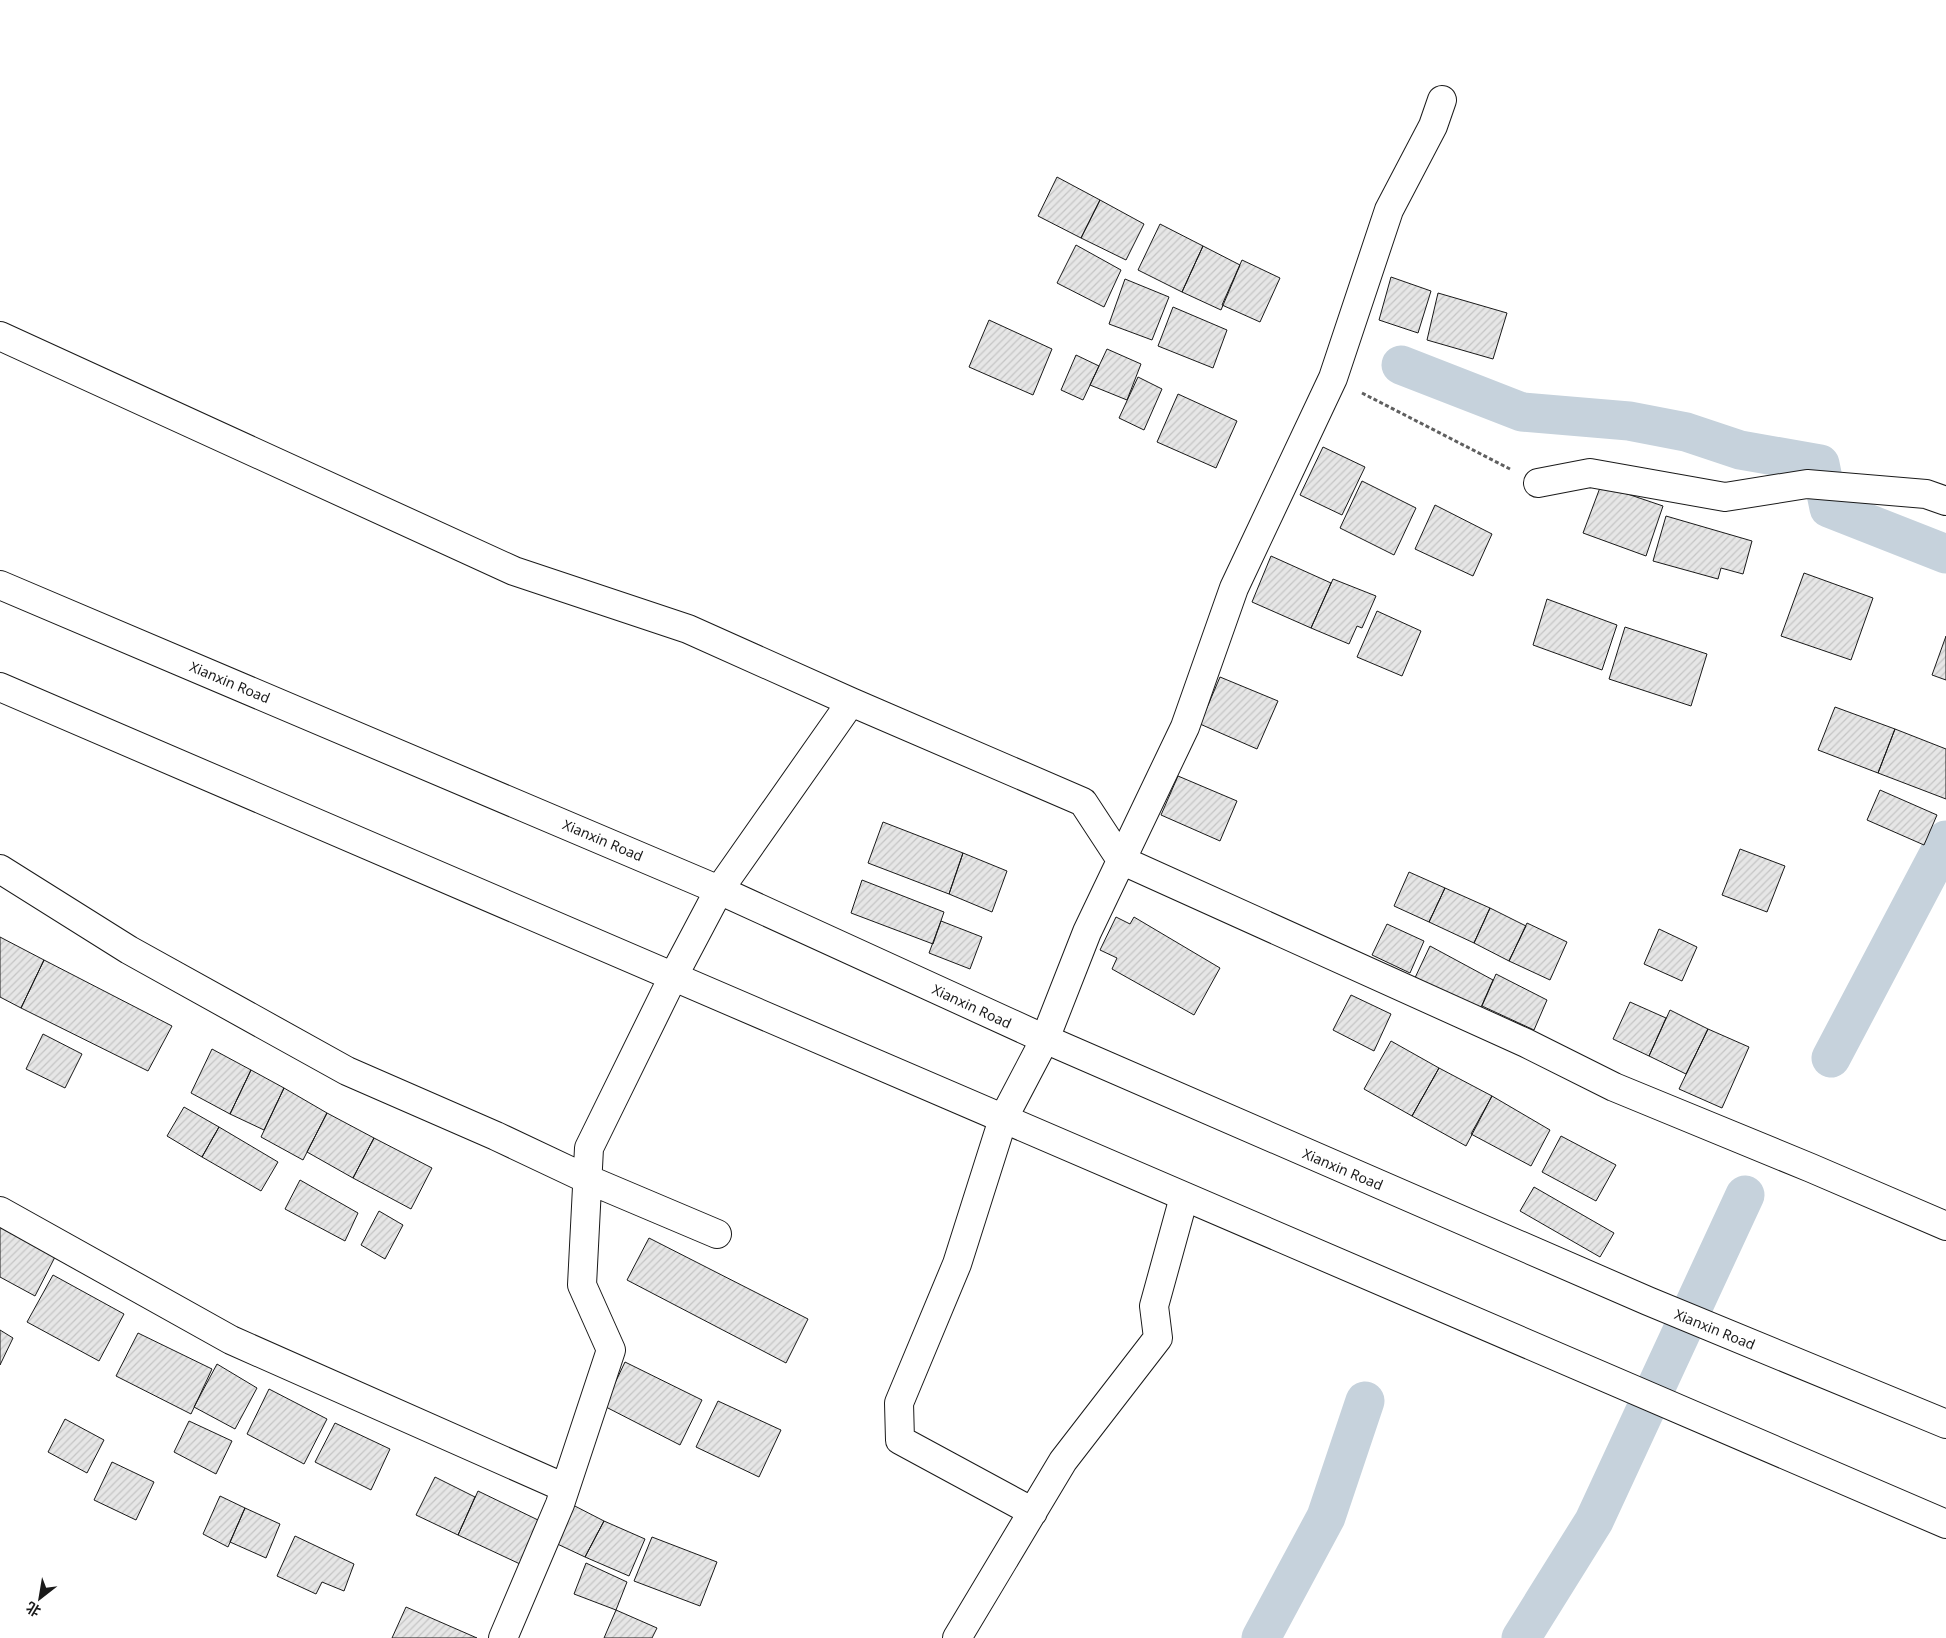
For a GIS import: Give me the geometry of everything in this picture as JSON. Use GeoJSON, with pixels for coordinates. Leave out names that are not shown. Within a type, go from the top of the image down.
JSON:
{"type":"FeatureCollection","features":[{"type":"Feature","properties":{"kind":"main road"},"geometry":{"type":"LineString","coordinates":[[1033,1512],[900,1440],[899,1403],[957,1264],[1004,1119],[1045,1039],[1087,932],[1185,727],[1234,588],[1332,378],[1389,210],[1433,126],[1442,100]]}},
{"type":"Feature","properties":{"kind":"main road"},"geometry":{"type":"LineString","coordinates":[[0,336],[514,571],[688,629],[1083,802],[1121,860],[1526,1043],[1614,1087],[1946,1226]]}},
{"type":"Feature","properties":{"kind":"main road"},"geometry":{"type":"LineString","coordinates":[[1538,482],[1590,474],[1725,497],[1807,484],[1926,494],[1946,501]]}},
{"type":"Feature","properties":{"kind":"main road","name":"Xianxin Road"},"geometry":{"type":"LineString","coordinates":[[0,585],[719,890],[1045,1039],[1648,1300],[1946,1424]]}},
{"type":"Feature","properties":{"kind":"main road"},"geometry":{"type":"LineString","coordinates":[[0,688],[1946,1524]]}},
{"type":"Feature","properties":{"kind":"main road"},"geometry":{"type":"LineString","coordinates":[[503,1638],[565,1488],[612,1350],[582,1285],[589,1148],[673,977],[719,890],[851,702]]}},
{"type":"Feature","properties":{"kind":"main road"},"geometry":{"type":"LineString","coordinates":[[0,869],[129,950],[348,1071],[496,1136],[587,1179],[717,1234]]}},
{"type":"Feature","properties":{"kind":"main road"},"geometry":{"type":"LineString","coordinates":[[957,1638],[1063,1461],[1158,1338],[1154,1306],[1184,1197]]}},
{"type":"Feature","properties":{"kind":"main road"},"geometry":{"type":"LineString","coordinates":[[0,1211],[231,1340],[565,1488]]}},
{"type":"Feature","properties":{"kind":"path"},"geometry":{"type":"LineString","coordinates":[[1332,378],[1538,482]]}},
{"type":"Feature","properties":{"kind":"building"},"geometry":{"type":"Polygon","coordinates":[[[1057,177],[1100,200],[1081,238],[1038,216],[1057,177]]]}},
{"type":"Feature","properties":{"kind":"building"},"geometry":{"type":"Polygon","coordinates":[[[1100,200],[1144,224],[1126,260],[1081,238],[1100,200]]]}},
{"type":"Feature","properties":{"kind":"building"},"geometry":{"type":"Polygon","coordinates":[[[1160,224],[1203,246],[1182,292],[1138,270],[1160,224]]]}},
{"type":"Feature","properties":{"kind":"building"},"geometry":{"type":"Polygon","coordinates":[[[1076,245],[1121,270],[1104,307],[1057,283],[1076,245]]]}},
{"type":"Feature","properties":{"kind":"building"},"geometry":{"type":"Polygon","coordinates":[[[1203,246],[1240,265],[1221,310],[1182,292],[1203,246]]]}},
{"type":"Feature","properties":{"kind":"building"},"geometry":{"type":"Polygon","coordinates":[[[1242,260],[1280,278],[1260,322],[1222,305],[1242,260]]]}},
{"type":"Feature","properties":{"kind":"building"},"geometry":{"type":"Polygon","coordinates":[[[1391,277],[1431,291],[1418,333],[1379,320],[1391,277]]]}},
{"type":"Feature","properties":{"kind":"building"},"geometry":{"type":"Polygon","coordinates":[[[1125,279],[1169,297],[1152,340],[1109,324],[1125,279]]]}},
{"type":"Feature","properties":{"kind":"building"},"geometry":{"type":"Polygon","coordinates":[[[1438,293],[1507,313],[1493,359],[1427,340],[1438,293]]]}},
{"type":"Feature","properties":{"kind":"building"},"geometry":{"type":"Polygon","coordinates":[[[1173,307],[1227,330],[1213,368],[1158,346],[1173,307]]]}},
{"type":"Feature","properties":{"kind":"building"},"geometry":{"type":"Polygon","coordinates":[[[989,320],[1052,349],[1033,395],[969,367],[989,320]]]}},
{"type":"Feature","properties":{"kind":"building"},"geometry":{"type":"Polygon","coordinates":[[[1107,349],[1141,364],[1127,400],[1090,385],[1107,349]]]}},
{"type":"Feature","properties":{"kind":"building"},"geometry":{"type":"Polygon","coordinates":[[[1076,355],[1099,366],[1083,400],[1061,390],[1076,355]]]}},
{"type":"Feature","properties":{"kind":"building"},"geometry":{"type":"Polygon","coordinates":[[[1138,377],[1162,389],[1144,430],[1119,418],[1138,377]]]}},
{"type":"Feature","properties":{"kind":"building"},"geometry":{"type":"Polygon","coordinates":[[[1178,394],[1237,421],[1216,468],[1157,442],[1178,394]]]}},
{"type":"Feature","properties":{"kind":"building"},"geometry":{"type":"Polygon","coordinates":[[[1323,447],[1365,467],[1342,515],[1300,495],[1323,447]]]}},
{"type":"Feature","properties":{"kind":"building"},"geometry":{"type":"Polygon","coordinates":[[[1362,481],[1416,508],[1394,555],[1340,528],[1362,481]]]}},
{"type":"Feature","properties":{"kind":"building"},"geometry":{"type":"Polygon","coordinates":[[[1601,485],[1663,506],[1646,556],[1583,533],[1601,485]]]}},
{"type":"Feature","properties":{"kind":"building"},"geometry":{"type":"Polygon","coordinates":[[[1435,505],[1492,534],[1473,576],[1415,549],[1435,505]]]}},
{"type":"Feature","properties":{"kind":"building"},"geometry":{"type":"Polygon","coordinates":[[[1666,516],[1752,541],[1743,574],[1721,568],[1718,579],[1653,561],[1666,516]]]}},
{"type":"Feature","properties":{"kind":"building"},"geometry":{"type":"Polygon","coordinates":[[[1271,556],[1331,583],[1311,628],[1252,602],[1271,556]]]}},
{"type":"Feature","properties":{"kind":"building"},"geometry":{"type":"Polygon","coordinates":[[[1804,573],[1873,598],[1851,660],[1781,636],[1804,573]]]}},
{"type":"Feature","properties":{"kind":"building"},"geometry":{"type":"Polygon","coordinates":[[[1333,579],[1376,596],[1362,628],[1357,626],[1349,644],[1311,628],[1333,579]]]}},
{"type":"Feature","properties":{"kind":"building"},"geometry":{"type":"Polygon","coordinates":[[[1547,599],[1617,625],[1602,670],[1533,645],[1547,599]]]}},
{"type":"Feature","properties":{"kind":"building"},"geometry":{"type":"Polygon","coordinates":[[[1377,611],[1421,631],[1402,676],[1357,657],[1377,611]]]}},
{"type":"Feature","properties":{"kind":"building"},"geometry":{"type":"Polygon","coordinates":[[[1625,627],[1707,654],[1691,706],[1609,679],[1625,627]]]}},
{"type":"Feature","properties":{"kind":"building"},"geometry":{"type":"Polygon","coordinates":[[[1946,636],[1946,680],[1932,675],[1946,636]]]}},
{"type":"Feature","properties":{"kind":"building"},"geometry":{"type":"Polygon","coordinates":[[[1220,677],[1278,701],[1257,749],[1200,724],[1220,677]]]}},
{"type":"Feature","properties":{"kind":"building"},"geometry":{"type":"Polygon","coordinates":[[[1835,707],[1895,729],[1878,773],[1818,750],[1835,707]]]}},
{"type":"Feature","properties":{"kind":"building"},"geometry":{"type":"Polygon","coordinates":[[[1895,729],[1946,749],[1946,799],[1878,773],[1895,729]]]}},
{"type":"Feature","properties":{"kind":"building"},"geometry":{"type":"Polygon","coordinates":[[[1178,776],[1237,801],[1220,841],[1161,815],[1178,776]]]}},
{"type":"Feature","properties":{"kind":"building"},"geometry":{"type":"Polygon","coordinates":[[[1880,790],[1937,815],[1924,845],[1867,820],[1880,790]]]}},
{"type":"Feature","properties":{"kind":"building"},"geometry":{"type":"Polygon","coordinates":[[[883,822],[963,853],[949,894],[868,863],[883,822]]]}},
{"type":"Feature","properties":{"kind":"building"},"geometry":{"type":"Polygon","coordinates":[[[1740,849],[1785,866],[1767,912],[1722,895],[1740,849]]]}},
{"type":"Feature","properties":{"kind":"building"},"geometry":{"type":"Polygon","coordinates":[[[963,853],[1007,871],[992,912],[949,894],[963,853]]]}},
{"type":"Feature","properties":{"kind":"building"},"geometry":{"type":"Polygon","coordinates":[[[1409,872],[1445,888],[1429,922],[1394,906],[1409,872]]]}},
{"type":"Feature","properties":{"kind":"building"},"geometry":{"type":"Polygon","coordinates":[[[862,880],[944,912],[933,944],[851,913],[862,880]]]}},
{"type":"Feature","properties":{"kind":"building"},"geometry":{"type":"Polygon","coordinates":[[[1445,888],[1490,908],[1474,943],[1429,922],[1445,888]]]}},
{"type":"Feature","properties":{"kind":"building"},"geometry":{"type":"Polygon","coordinates":[[[1490,908],[1526,926],[1509,961],[1474,943],[1490,908]]]}},
{"type":"Feature","properties":{"kind":"building"},"geometry":{"type":"Polygon","coordinates":[[[1116,917],[1130,924],[1134,917],[1220,968],[1194,1015],[1112,969],[1117,958],[1100,950],[1116,917]]]}},
{"type":"Feature","properties":{"kind":"building"},"geometry":{"type":"Polygon","coordinates":[[[941,921],[982,937],[970,969],[929,953],[941,921]]]}},
{"type":"Feature","properties":{"kind":"building"},"geometry":{"type":"Polygon","coordinates":[[[1527,923],[1567,942],[1550,980],[1509,961],[1527,923]]]}},
{"type":"Feature","properties":{"kind":"building"},"geometry":{"type":"Polygon","coordinates":[[[1387,924],[1424,941],[1410,973],[1372,955],[1387,924]]]}},
{"type":"Feature","properties":{"kind":"building"},"geometry":{"type":"Polygon","coordinates":[[[1659,929],[1697,947],[1682,981],[1644,964],[1659,929]]]}},
{"type":"Feature","properties":{"kind":"building"},"geometry":{"type":"Polygon","coordinates":[[[0,937],[44,960],[21,1008],[0,997],[0,937]]]}},
{"type":"Feature","properties":{"kind":"building"},"geometry":{"type":"Polygon","coordinates":[[[1430,946],[1493,980],[1478,1014],[1413,982],[1430,946]]]}},
{"type":"Feature","properties":{"kind":"building"},"geometry":{"type":"Polygon","coordinates":[[[44,960],[172,1026],[148,1071],[21,1008],[44,960]]]}},
{"type":"Feature","properties":{"kind":"building"},"geometry":{"type":"Polygon","coordinates":[[[1496,974],[1547,1000],[1534,1030],[1482,1006],[1496,974]]]}},
{"type":"Feature","properties":{"kind":"building"},"geometry":{"type":"Polygon","coordinates":[[[1351,995],[1391,1014],[1374,1051],[1333,1030],[1351,995]]]}},
{"type":"Feature","properties":{"kind":"building"},"geometry":{"type":"Polygon","coordinates":[[[1630,1002],[1666,1018],[1649,1056],[1613,1039],[1630,1002]]]}},
{"type":"Feature","properties":{"kind":"building"},"geometry":{"type":"Polygon","coordinates":[[[1670,1010],[1708,1029],[1686,1074],[1649,1056],[1670,1010]]]}},
{"type":"Feature","properties":{"kind":"building"},"geometry":{"type":"Polygon","coordinates":[[[1708,1029],[1749,1047],[1722,1108],[1679,1089],[1708,1029]]]}},
{"type":"Feature","properties":{"kind":"building"},"geometry":{"type":"Polygon","coordinates":[[[43,1034],[82,1054],[65,1088],[26,1069],[43,1034]]]}},
{"type":"Feature","properties":{"kind":"building"},"geometry":{"type":"Polygon","coordinates":[[[1391,1041],[1439,1068],[1412,1116],[1364,1089],[1391,1041]]]}},
{"type":"Feature","properties":{"kind":"building"},"geometry":{"type":"Polygon","coordinates":[[[212,1049],[251,1070],[230,1114],[191,1093],[212,1049]]]}},
{"type":"Feature","properties":{"kind":"building"},"geometry":{"type":"Polygon","coordinates":[[[1439,1068],[1492,1096],[1466,1146],[1412,1116],[1439,1068]]]}},
{"type":"Feature","properties":{"kind":"building"},"geometry":{"type":"Polygon","coordinates":[[[251,1070],[284,1088],[264,1130],[230,1114],[251,1070]]]}},
{"type":"Feature","properties":{"kind":"building"},"geometry":{"type":"Polygon","coordinates":[[[284,1088],[327,1113],[303,1160],[261,1137],[284,1088]]]}},
{"type":"Feature","properties":{"kind":"building"},"geometry":{"type":"Polygon","coordinates":[[[1492,1096],[1550,1130],[1531,1166],[1471,1134],[1492,1096]]]}},
{"type":"Feature","properties":{"kind":"building"},"geometry":{"type":"Polygon","coordinates":[[[184,1107],[219,1127],[202,1157],[167,1136],[184,1107]]]}},
{"type":"Feature","properties":{"kind":"building"},"geometry":{"type":"Polygon","coordinates":[[[327,1113],[374,1138],[353,1178],[307,1152],[327,1113]]]}},
{"type":"Feature","properties":{"kind":"building"},"geometry":{"type":"Polygon","coordinates":[[[219,1127],[278,1162],[261,1191],[202,1157],[219,1127]]]}},
{"type":"Feature","properties":{"kind":"building"},"geometry":{"type":"Polygon","coordinates":[[[1561,1136],[1616,1165],[1596,1201],[1542,1172],[1561,1136]]]}},
{"type":"Feature","properties":{"kind":"building"},"geometry":{"type":"Polygon","coordinates":[[[374,1138],[432,1168],[411,1209],[353,1178],[374,1138]]]}},
{"type":"Feature","properties":{"kind":"building"},"geometry":{"type":"Polygon","coordinates":[[[300,1180],[358,1213],[345,1241],[285,1209],[300,1180]]]}},
{"type":"Feature","properties":{"kind":"building"},"geometry":{"type":"Polygon","coordinates":[[[1534,1187],[1614,1233],[1600,1257],[1520,1211],[1534,1187]]]}},
{"type":"Feature","properties":{"kind":"building"},"geometry":{"type":"Polygon","coordinates":[[[379,1211],[403,1225],[385,1259],[361,1245],[379,1211]]]}},
{"type":"Feature","properties":{"kind":"building"},"geometry":{"type":"Polygon","coordinates":[[[0,1226],[55,1257],[35,1296],[0,1277],[0,1226]]]}},
{"type":"Feature","properties":{"kind":"building"},"geometry":{"type":"Polygon","coordinates":[[[649,1238],[808,1319],[786,1363],[627,1280],[649,1238]]]}},
{"type":"Feature","properties":{"kind":"building"},"geometry":{"type":"Polygon","coordinates":[[[53,1275],[124,1314],[99,1361],[27,1322],[53,1275]]]}},
{"type":"Feature","properties":{"kind":"building"},"geometry":{"type":"Polygon","coordinates":[[[0,1330],[13,1338],[0,1365],[0,1330]]]}},
{"type":"Feature","properties":{"kind":"building"},"geometry":{"type":"Polygon","coordinates":[[[138,1333],[212,1369],[191,1414],[116,1376],[138,1333]]]}},
{"type":"Feature","properties":{"kind":"building"},"geometry":{"type":"Polygon","coordinates":[[[625,1362],[702,1400],[680,1445],[604,1406],[625,1362]]]}},
{"type":"Feature","properties":{"kind":"building"},"geometry":{"type":"Polygon","coordinates":[[[217,1364],[257,1388],[235,1429],[194,1407],[217,1364]]]}},
{"type":"Feature","properties":{"kind":"building"},"geometry":{"type":"Polygon","coordinates":[[[269,1389],[327,1419],[304,1464],[247,1434],[269,1389]]]}},
{"type":"Feature","properties":{"kind":"building"},"geometry":{"type":"Polygon","coordinates":[[[718,1401],[781,1430],[759,1477],[696,1447],[718,1401]]]}},
{"type":"Feature","properties":{"kind":"building"},"geometry":{"type":"Polygon","coordinates":[[[65,1419],[104,1440],[87,1473],[48,1452],[65,1419]]]}},
{"type":"Feature","properties":{"kind":"building"},"geometry":{"type":"Polygon","coordinates":[[[189,1421],[232,1441],[216,1474],[174,1452],[189,1421]]]}},
{"type":"Feature","properties":{"kind":"building"},"geometry":{"type":"Polygon","coordinates":[[[335,1423],[390,1449],[371,1490],[315,1462],[335,1423]]]}},
{"type":"Feature","properties":{"kind":"building"},"geometry":{"type":"Polygon","coordinates":[[[112,1462],[154,1482],[136,1520],[94,1500],[112,1462]]]}},
{"type":"Feature","properties":{"kind":"building"},"geometry":{"type":"Polygon","coordinates":[[[435,1477],[475,1497],[458,1535],[416,1515],[435,1477]]]}},
{"type":"Feature","properties":{"kind":"building"},"geometry":{"type":"Polygon","coordinates":[[[478,1491],[538,1520],[520,1564],[458,1535],[478,1491]]]}},
{"type":"Feature","properties":{"kind":"building"},"geometry":{"type":"Polygon","coordinates":[[[220,1496],[245,1508],[228,1547],[203,1534],[220,1496]]]}},
{"type":"Feature","properties":{"kind":"building"},"geometry":{"type":"Polygon","coordinates":[[[569,1503],[604,1521],[585,1557],[551,1541],[569,1503]]]}},
{"type":"Feature","properties":{"kind":"building"},"geometry":{"type":"Polygon","coordinates":[[[245,1508],[280,1524],[266,1558],[230,1542],[245,1508]]]}},
{"type":"Feature","properties":{"kind":"building"},"geometry":{"type":"Polygon","coordinates":[[[604,1521],[645,1539],[629,1576],[585,1557],[604,1521]]]}},
{"type":"Feature","properties":{"kind":"building"},"geometry":{"type":"Polygon","coordinates":[[[295,1536],[354,1564],[344,1591],[322,1582],[316,1594],[277,1576],[295,1536]]]}},
{"type":"Feature","properties":{"kind":"building"},"geometry":{"type":"Polygon","coordinates":[[[652,1537],[717,1562],[700,1606],[634,1581],[652,1537]]]}},
{"type":"Feature","properties":{"kind":"building"},"geometry":{"type":"Polygon","coordinates":[[[586,1563],[627,1582],[616,1610],[574,1594],[586,1563]]]}},
{"type":"Feature","properties":{"kind":"building"},"geometry":{"type":"Polygon","coordinates":[[[406,1607],[477,1638],[392,1638],[406,1607]]]}},
{"type":"Feature","properties":{"kind":"building"},"geometry":{"type":"Polygon","coordinates":[[[616,1610],[657,1628],[652,1638],[604,1638],[616,1610]]]}},
{"type":"Feature","properties":{"kind":"waterway"},"geometry":{"type":"LineString","coordinates":[[1401,365],[1522,412],[1629,421],[1686,432],[1740,450],[1820,464],[1829,508],[1946,554]]}},
{"type":"Feature","properties":{"kind":"waterway"},"geometry":{"type":"LineString","coordinates":[[1831,1058],[1946,840]]}},
{"type":"Feature","properties":{"kind":"waterway"},"geometry":{"type":"LineString","coordinates":[[1521,1638],[1594,1521],[1745,1195]]}},
{"type":"Feature","properties":{"kind":"waterway"},"geometry":{"type":"LineString","coordinates":[[1261,1638],[1326,1517],[1365,1401]]}}]}
